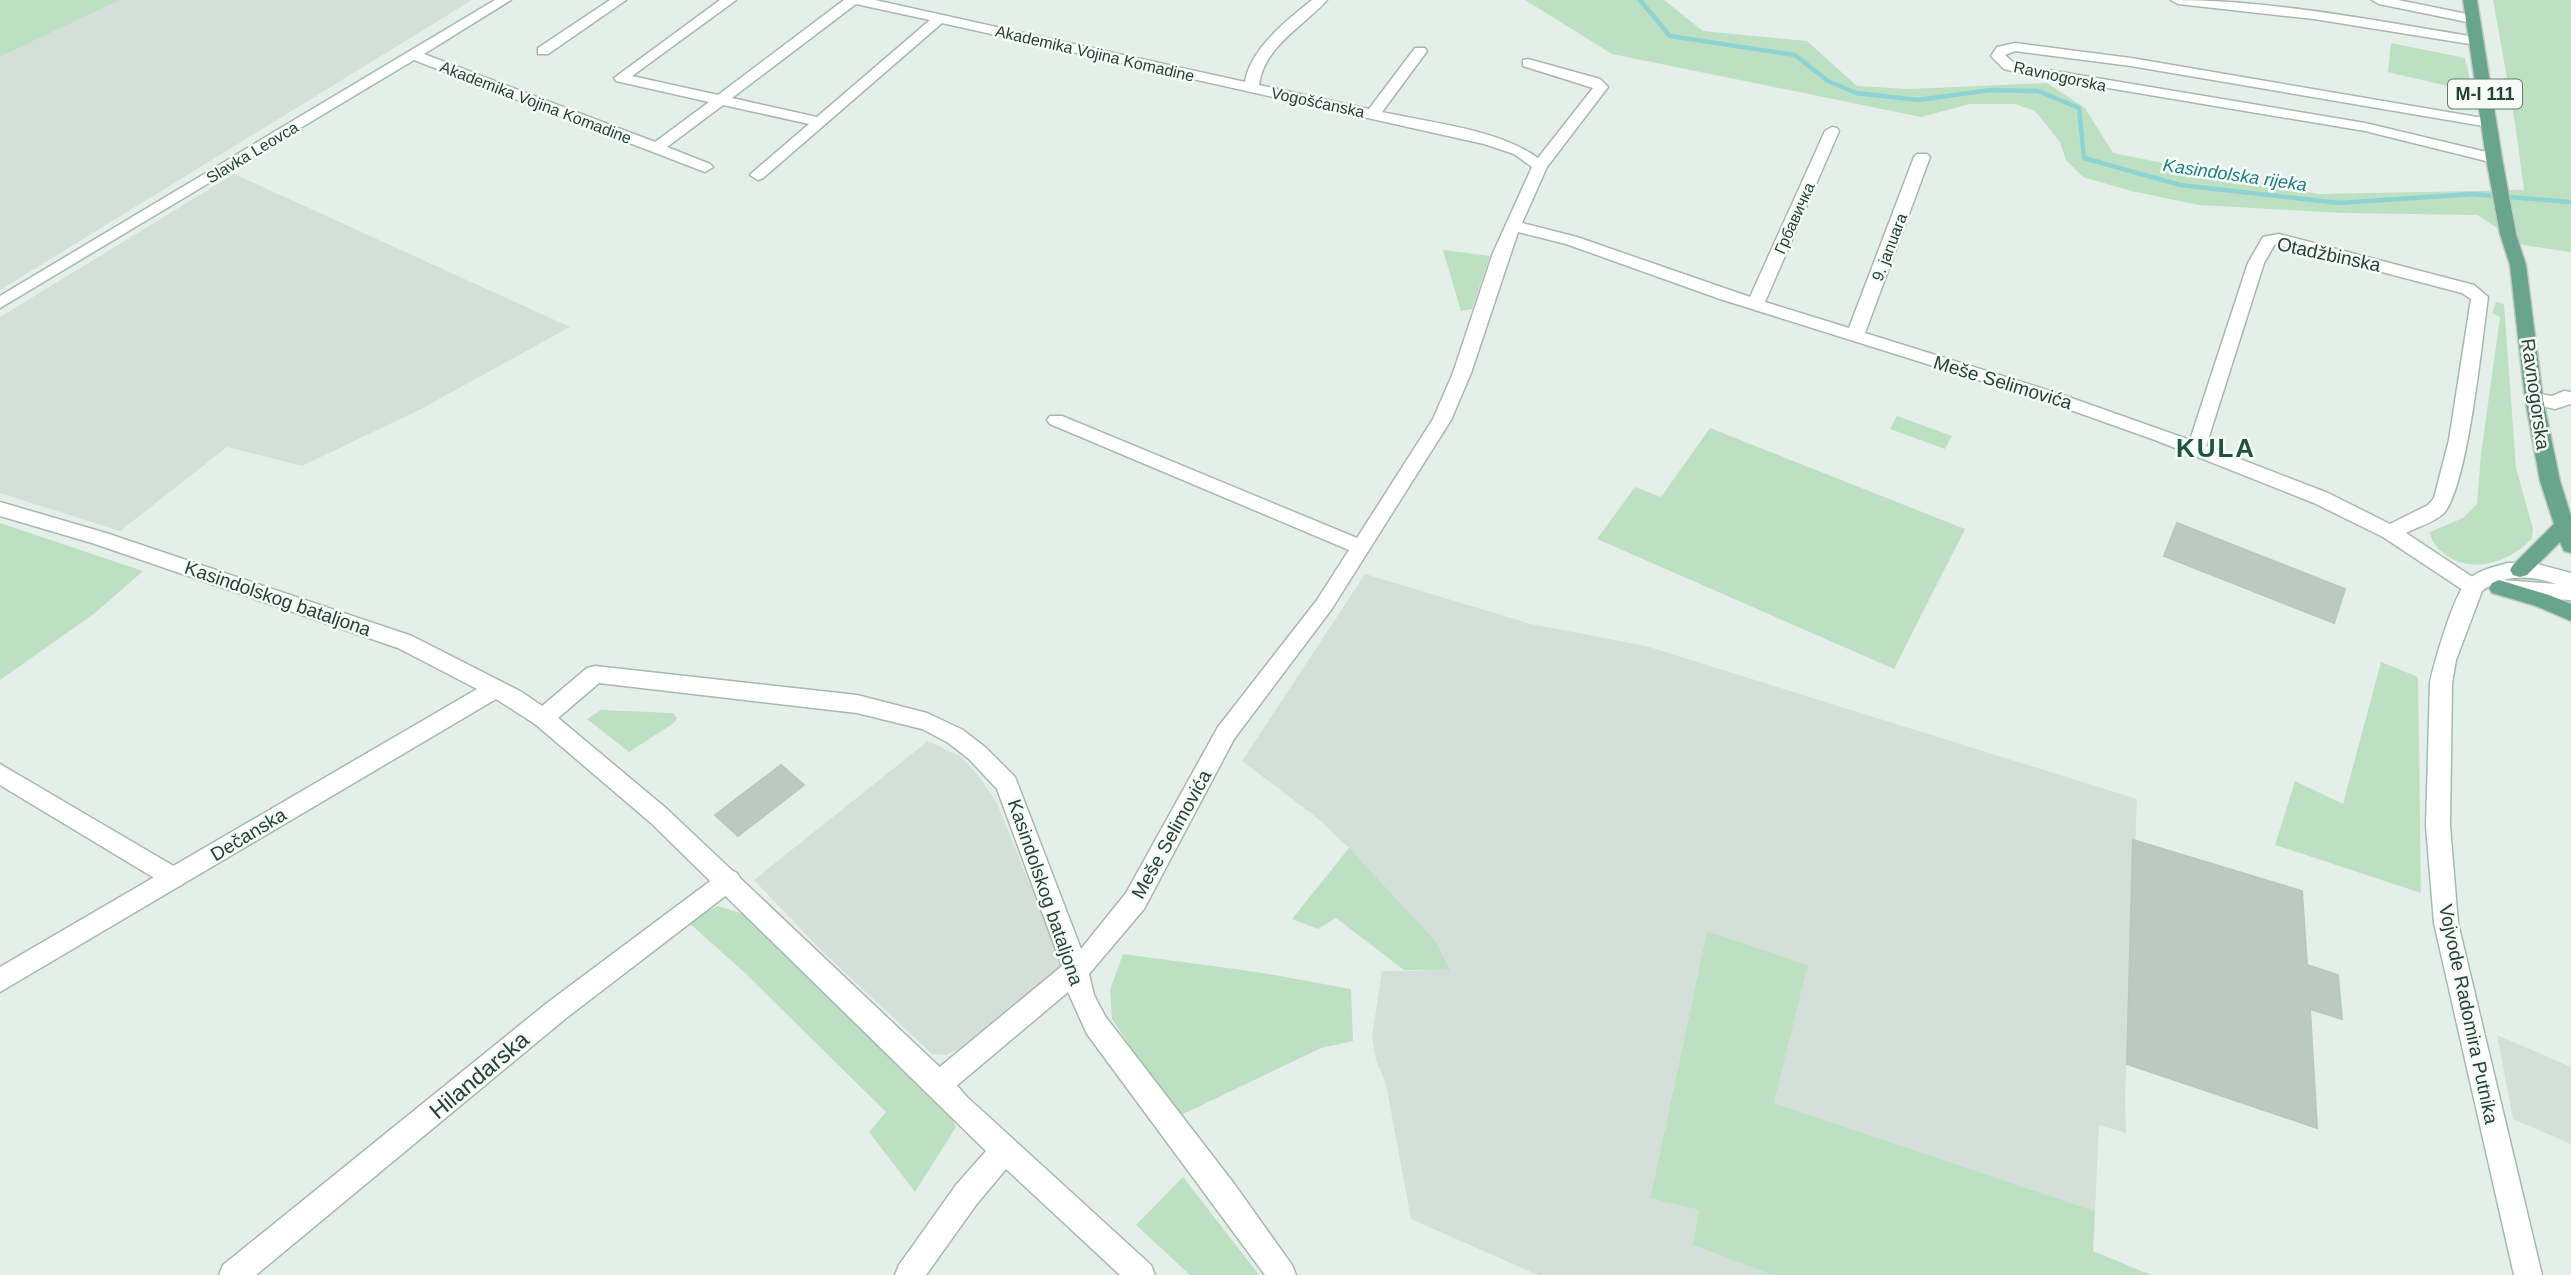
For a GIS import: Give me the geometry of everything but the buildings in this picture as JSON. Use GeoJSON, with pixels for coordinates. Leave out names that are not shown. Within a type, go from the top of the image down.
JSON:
{"type":"FeatureCollection","features":[{"type":"Feature","properties":{"kind":"main road","name":"Ravnogorska"},"geometry":{"type":"LineString","coordinates":[[2470,0],[2499,188],[2508,234],[2518,265],[2534,399],[2550,481],[2571,546]]}},
{"type":"Feature","properties":{"kind":"main road"},"geometry":{"type":"LineString","coordinates":[[2521,570],[2564,526]]}},
{"type":"Feature","properties":{"kind":"main road"},"geometry":{"type":"LineString","coordinates":[[2499,588],[2542,600],[2571,612]]}},
{"type":"Feature","properties":{"kind":"street","name":"Slavka Leovca"},"geometry":{"type":"LineString","coordinates":[[0,303],[504,0]]}},
{"type":"Feature","properties":{"kind":"street"},"geometry":{"type":"LineString","coordinates":[[543,51],[619,0]]}},
{"type":"Feature","properties":{"kind":"street"},"geometry":{"type":"LineString","coordinates":[[729,0],[621,78],[820,122]]}},
{"type":"Feature","properties":{"kind":"street","name":"Akademika Vojina Komadine"},"geometry":{"type":"LineString","coordinates":[[657,148],[855,0],[1251,88]]}},
{"type":"Feature","properties":{"kind":"street","name":"Vogošćanska"},"geometry":{"type":"LineString","coordinates":[[1320,0],[1275,41],[1254,72],[1251,88],[1373,114],[1519,151],[1540,166]]}},
{"type":"Feature","properties":{"kind":"street"},"geometry":{"type":"LineString","coordinates":[[2178,0],[2314,15],[2476,41]]}},
{"type":"Feature","properties":{"kind":"street"},"geometry":{"type":"LineString","coordinates":[[2379,0],[2472,19]]}},
{"type":"Feature","properties":{"kind":"street"},"geometry":{"type":"LineString","coordinates":[[758,175],[939,19]]}},
{"type":"Feature","properties":{"kind":"street","name":"Ravnogorska"},"geometry":{"type":"LineString","coordinates":[[2489,123],[2132,62],[2015,47],[2003,50],[1998,56],[2009,66],[2024,70],[2365,127],[2494,158]]}},
{"type":"Feature","properties":{"kind":"street","name":"Vogošćanska"},"geometry":{"type":"LineString","coordinates":[[1373,114],[1420,51]]}},
{"type":"Feature","properties":{"kind":"street","name":"Akademika Vojina Komadine"},"geometry":{"type":"LineString","coordinates":[[414,55],[705,167]]}},
{"type":"Feature","properties":{"kind":"street","name":"Meše Selimovića"},"geometry":{"type":"LineString","coordinates":[[939,1084],[1076,970],[1098,948],[1135,901],[1226,733],[1324,605],[1442,420],[1462,373],[1501,253],[1540,166],[1601,87],[1595,82],[1528,64]]}},
{"type":"Feature","properties":{"kind":"street","name":"Грбавичка"},"geometry":{"type":"LineString","coordinates":[[1755,304],[1832,131]]}},
{"type":"Feature","properties":{"kind":"street","name":"9. januara"},"geometry":{"type":"LineString","coordinates":[[1854,337],[1923,158]]}},
{"type":"Feature","properties":{"kind":"street","name":"Meše Selimovića"},"geometry":{"type":"LineString","coordinates":[[1513,226],[1571,240],[1854,337],[2065,401],[2196,449],[2321,499],[2390,532],[2473,587]]}},
{"type":"Feature","properties":{"kind":"street","name":"Otadžbinska"},"geometry":{"type":"LineString","coordinates":[[2196,449],[2256,263],[2269,240],[2279,239],[2468,289],[2480,297],[2458,440],[2443,499],[2435,510],[2390,532]]}},
{"type":"Feature","properties":{"kind":"street"},"geometry":{"type":"LineString","coordinates":[[2534,399],[2566,404]]}},
{"type":"Feature","properties":{"kind":"street"},"geometry":{"type":"LineString","coordinates":[[1056,420],[1360,547]]}},
{"type":"Feature","properties":{"kind":"street","name":"Kasindolskog bataljona"},"geometry":{"type":"LineString","coordinates":[[0,509],[99,538],[405,642],[496,688],[542,718],[659,816],[729,880],[939,1084],[958,1106],[1141,1275]]}},
{"type":"Feature","properties":{"kind":"street"},"geometry":{"type":"LineString","coordinates":[[2473,587],[2492,574],[2521,570],[2542,571],[2571,581]]}},
{"type":"Feature","properties":{"kind":"street"},"geometry":{"type":"LineString","coordinates":[[2473,587],[2571,592]]}},
{"type":"Feature","properties":{"kind":"street","name":"Vojvode Radomira Putnika"},"geometry":{"type":"LineString","coordinates":[[2473,587],[2445,660],[2441,683],[2438,826],[2446,923],[2528,1275]]}},
{"type":"Feature","properties":{"kind":"street","name":"Kasindolskog bataljona"},"geometry":{"type":"LineString","coordinates":[[542,718],[595,674],[857,704],[893,711],[938,727],[977,753],[1007,784],[1076,970],[1082,996],[1096,1026],[1225,1195],[1282,1275]]}},
{"type":"Feature","properties":{"kind":"street","name":"Dečanska"},"geometry":{"type":"LineString","coordinates":[[0,980],[496,688]]}},
{"type":"Feature","properties":{"kind":"street"},"geometry":{"type":"LineString","coordinates":[[0,773],[174,878]]}},
{"type":"Feature","properties":{"kind":"street","name":"Hilandarska"},"geometry":{"type":"LineString","coordinates":[[233,1275],[556,1011],[729,880]]}},
{"type":"Feature","properties":{"kind":"street"},"geometry":{"type":"LineString","coordinates":[[909,1275],[966,1195],[1005,1150]]}},
{"type":"Feature","properties":{"kind":"shaded area"},"geometry":{"type":"Polygon","coordinates":[[[120,0],[472,0],[0,290],[0,57],[120,0]]]}},
{"type":"Feature","properties":{"kind":"shaded area"},"geometry":{"type":"Polygon","coordinates":[[[234,174],[570,327],[421,409],[302,466],[227,447],[120,531],[0,493],[0,317],[234,174]]]}},
{"type":"Feature","properties":{"kind":"shaded area"},"geometry":{"type":"Polygon","coordinates":[[[1365,574],[1531,624],[1646,646],[2137,799],[2125,1096],[2126,1133],[2099,1125],[2095,1211],[1774,1103],[1808,965],[1707,931],[1650,1197],[1699,1210],[1693,1245],[1772,1275],[1538,1275],[1411,1219],[1386,1084],[1376,1060],[1372,1037],[1382,971],[1449,970],[1349,848],[1316,817],[1242,761],[1365,574]]]}},
{"type":"Feature","properties":{"kind":"shaded area"},"geometry":{"type":"Polygon","coordinates":[[[928,741],[961,757],[996,801],[1063,966],[960,1048],[946,1055],[932,1054],[822,951],[754,880],[928,741]]]}},
{"type":"Feature","properties":{"kind":"shaded area"},"geometry":{"type":"Polygon","coordinates":[[[2497,1035],[2571,1067],[2571,1144],[2513,1119],[2497,1035]]]}},
{"type":"Feature","properties":{"kind":"green space"},"geometry":{"type":"Polygon","coordinates":[[[0,0],[120,0],[0,57],[0,0]]]}},
{"type":"Feature","properties":{"kind":"green space"},"geometry":{"type":"Polygon","coordinates":[[[1525,0],[1664,0],[1703,31],[1807,41],[1857,86],[1909,89],[2047,83],[2085,108],[2113,153],[2318,194],[2524,190],[2493,0],[2571,0],[2571,252],[2523,245],[2477,215],[2343,213],[2199,205],[2131,191],[2083,177],[2066,160],[2060,142],[2035,111],[2015,104],[1970,104],[1921,117],[1612,54],[1525,0]]]}},
{"type":"Feature","properties":{"kind":"green space"},"geometry":{"type":"Polygon","coordinates":[[[2391,43],[2465,58],[2473,92],[2388,72],[2391,43]]]}},
{"type":"Feature","properties":{"kind":"green space"},"geometry":{"type":"Polygon","coordinates":[[[1443,250],[1490,256],[1472,309],[1461,311],[1443,250]]]}},
{"type":"Feature","properties":{"kind":"green space"},"geometry":{"type":"Polygon","coordinates":[[[2496,302],[2504,304],[2516,468],[2533,529],[2532,538],[2523,547],[2500,560],[2488,564],[2462,563],[2440,550],[2434,544],[2430,532],[2463,518],[2477,504],[2481,454],[2500,317],[2492,313],[2496,302]]]}},
{"type":"Feature","properties":{"kind":"green space"},"geometry":{"type":"Polygon","coordinates":[[[1897,416],[1952,436],[1945,449],[1890,429],[1897,416]]]}},
{"type":"Feature","properties":{"kind":"green space"},"geometry":{"type":"Polygon","coordinates":[[[1710,428],[1965,529],[1894,669],[1597,539],[1635,487],[1661,497],[1710,428]]]}},
{"type":"Feature","properties":{"kind":"green space"},"geometry":{"type":"Polygon","coordinates":[[[0,523],[143,571],[95,613],[0,680],[0,523]]]}},
{"type":"Feature","properties":{"kind":"green space"},"geometry":{"type":"Polygon","coordinates":[[[2381,662],[2418,677],[2421,893],[2275,845],[2295,781],[2343,804],[2381,662]]]}},
{"type":"Feature","properties":{"kind":"green space"},"geometry":{"type":"Polygon","coordinates":[[[601,710],[673,713],[677,718],[674,723],[629,752],[587,719],[601,710]]]}},
{"type":"Feature","properties":{"kind":"green space"},"geometry":{"type":"Polygon","coordinates":[[[1349,848],[1436,942],[1450,970],[1404,970],[1336,918],[1318,929],[1292,919],[1349,848]]]}},
{"type":"Feature","properties":{"kind":"green space"},"geometry":{"type":"Polygon","coordinates":[[[718,906],[746,915],[942,1099],[956,1127],[915,1192],[869,1132],[886,1112],[745,973],[687,921],[718,906]]]}},
{"type":"Feature","properties":{"kind":"green space"},"geometry":{"type":"Polygon","coordinates":[[[1707,931],[1808,965],[1774,1103],[2095,1211],[2093,1251],[2151,1275],[1772,1275],[1693,1245],[1699,1210],[1650,1198],[1707,931]]]}},
{"type":"Feature","properties":{"kind":"green space"},"geometry":{"type":"Polygon","coordinates":[[[1123,954],[1257,972],[1351,989],[1353,1041],[1321,1048],[1177,1117],[1112,1019],[1110,990],[1123,954]]]}},
{"type":"Feature","properties":{"kind":"green space"},"geometry":{"type":"Polygon","coordinates":[[[1183,1177],[1259,1275],[1190,1275],[1136,1225],[1183,1177]]]}},
{"type":"Feature","properties":{"kind":"waterway","name":"Kasindolska rijeka"},"geometry":{"type":"LineString","coordinates":[[1640,0],[1670,36],[1795,55],[1828,81],[1856,93],[1918,100],[1991,90],[2038,91],[2079,108],[2084,158],[2180,185],[2340,203],[2472,194],[2571,202]]}},
{"type":"Feature","properties":{"kind":"district","name":"KULA"},"geometry":{"type":"Point","coordinates":[2216,448]}}]}
